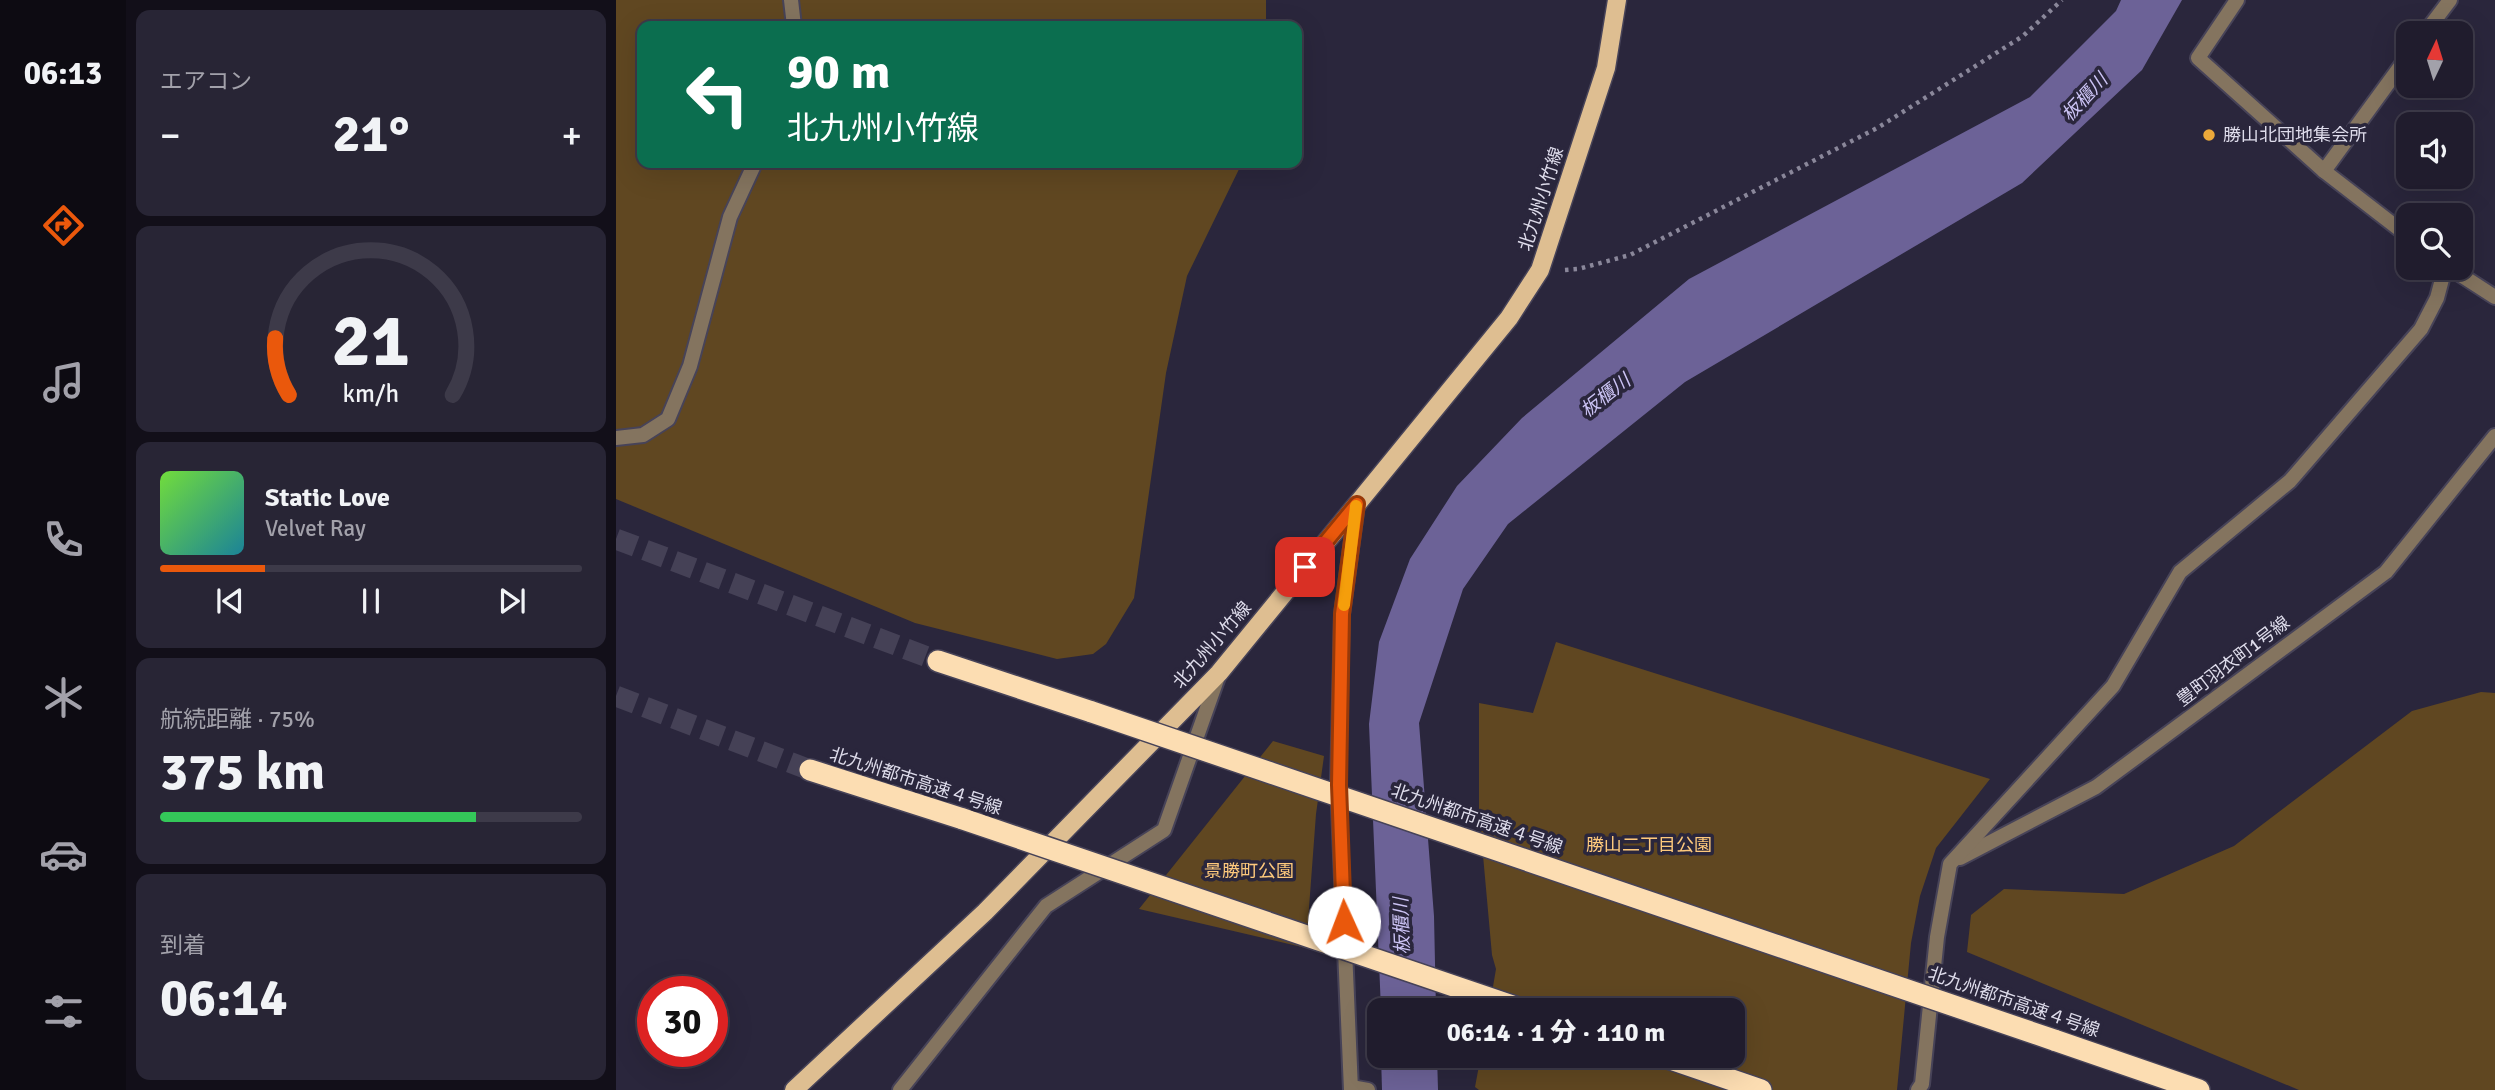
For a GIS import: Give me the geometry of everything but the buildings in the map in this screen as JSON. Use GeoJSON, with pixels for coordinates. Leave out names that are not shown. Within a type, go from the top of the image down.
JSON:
{"type":"FeatureCollection","features":[{"type":"Feature","properties":{"kind":"highway","name":"北九州都市高速４号線"},"geometry":{"type":"LineString","coordinates":[[939,661],[2199,1090]]}},
{"type":"Feature","properties":{"kind":"highway","name":"北九州都市高速４号線"},"geometry":{"type":"LineString","coordinates":[[810,770],[963,819],[1489,998]]}},
{"type":"Feature","properties":{"kind":"highway"},"geometry":{"type":"LineString","coordinates":[[1697,1068],[1761,1090]]}},
{"type":"Feature","properties":{"kind":"main road","name":"北九州小竹線"},"geometry":{"type":"LineString","coordinates":[[794,1090],[985,912],[1219,673],[1509,318],[1540,270],[1606,68],[1617,0]]}},
{"type":"Feature","properties":{"kind":"street"},"geometry":{"type":"LineString","coordinates":[[790,0],[793,21]]}},
{"type":"Feature","properties":{"kind":"street"},"geometry":{"type":"LineString","coordinates":[[2237,0],[2198,58],[2324,171],[2396,227]]}},
{"type":"Feature","properties":{"kind":"street"},"geometry":{"type":"LineString","coordinates":[[2434,21],[2450,0]]}},
{"type":"Feature","properties":{"kind":"street"},"geometry":{"type":"LineString","coordinates":[[2324,171],[2396,73]]}},
{"type":"Feature","properties":{"kind":"street"},"geometry":{"type":"LineString","coordinates":[[616,438],[643,435],[668,419],[690,366],[730,216],[753,168]]}},
{"type":"Feature","properties":{"kind":"street"},"geometry":{"type":"LineString","coordinates":[[1918,1090],[1922,1084],[1937,937],[1950,864],[2113,686],[2180,572],[2290,481],[2421,330],[2443,280]]}},
{"type":"Feature","properties":{"kind":"street"},"geometry":{"type":"LineString","coordinates":[[2469,280],[2494,294]]}},
{"type":"Feature","properties":{"kind":"street","name":"豊町羽衣町1号線"},"geometry":{"type":"LineString","coordinates":[[1950,864],[2096,787],[2386,572],[2495,436]]}},
{"type":"Feature","properties":{"kind":"street"},"geometry":{"type":"LineString","coordinates":[[1357,504],[1342,614],[1339,785],[1351,1089],[1367,1090]]}},
{"type":"Feature","properties":{"kind":"street"},"geometry":{"type":"LineString","coordinates":[[900,1090],[1046,906],[1164,830],[1219,673]]}},
{"type":"Feature","properties":{"kind":"path"},"geometry":{"type":"LineString","coordinates":[[1540,270],[1578,270],[1630,255],[1867,133],[2023,36],[2062,0]]}},
{"type":"Feature","properties":{"kind":"green space"},"geometry":{"type":"Polygon","coordinates":[[[616,0],[1266,0],[1266,21],[637,21],[637,168],[1240,168],[1187,276],[1166,373],[1134,598],[1106,644],[1093,654],[1057,659],[915,623],[616,499],[616,0]]]}},
{"type":"Feature","properties":{"kind":"green space","name":"勝山二丁目公園"},"geometry":{"type":"Polygon","coordinates":[[[1556,642],[1990,779],[1936,848],[1920,896],[1911,943],[1897,1090],[1479,1090],[1475,1087],[1479,1068],[1745,1068],[1745,998],[1491,998],[1496,969],[1492,955],[1479,811],[1479,703],[1533,713],[1556,642]]]}},
{"type":"Feature","properties":{"kind":"green space"},"geometry":{"type":"Polygon","coordinates":[[[2481,692],[2495,693],[2495,1090],[2299,1090],[1967,952],[1971,915],[2004,889],[2124,894],[2234,846],[2412,711],[2481,692]]]}},
{"type":"Feature","properties":{"kind":"green space","name":"景勝町公園"},"geometry":{"type":"Polygon","coordinates":[[[1273,741],[1324,756],[1316,814],[1306,948],[1139,909],[1273,741]]]}},
{"type":"Feature","properties":{"kind":"water","name":"板櫃川"},"geometry":{"type":"Polygon","coordinates":[[[2121,0],[2182,0],[2142,70],[2022,183],[1685,382],[1508,524],[1463,589],[1419,723],[1434,916],[1436,998],[1380,998],[1369,724],[1379,642],[1410,559],[1457,486],[1522,418],[1689,279],[2030,97],[2116,11],[2121,0]]]}},
{"type":"Feature","properties":{"kind":"water"},"geometry":{"type":"Polygon","coordinates":[[[1381,1068],[1437,1068],[1438,1090],[1382,1090],[1381,1068]]]}},
{"type":"Feature","properties":{"kind":"tunnel"},"geometry":{"type":"LineString","coordinates":[[616,539],[938,661]]}},
{"type":"Feature","properties":{"kind":"tunnel"},"geometry":{"type":"LineString","coordinates":[[616,696],[810,770]]}},
{"type":"Feature","properties":{"kind":"slow traffic"},"geometry":{"type":"LineString","coordinates":[[1344,605],[1356,506]]}},
{"type":"Feature","properties":{"kind":"place","name":"勝山北団地集会所"},"geometry":{"type":"Point","coordinates":[2209,135]}},
{"type":"Feature","properties":{"kind":"route"},"geometry":{"type":"LineString","coordinates":[[1305,567],[1357,504],[1342,614],[1339,785],[1344,922]]}}]}
